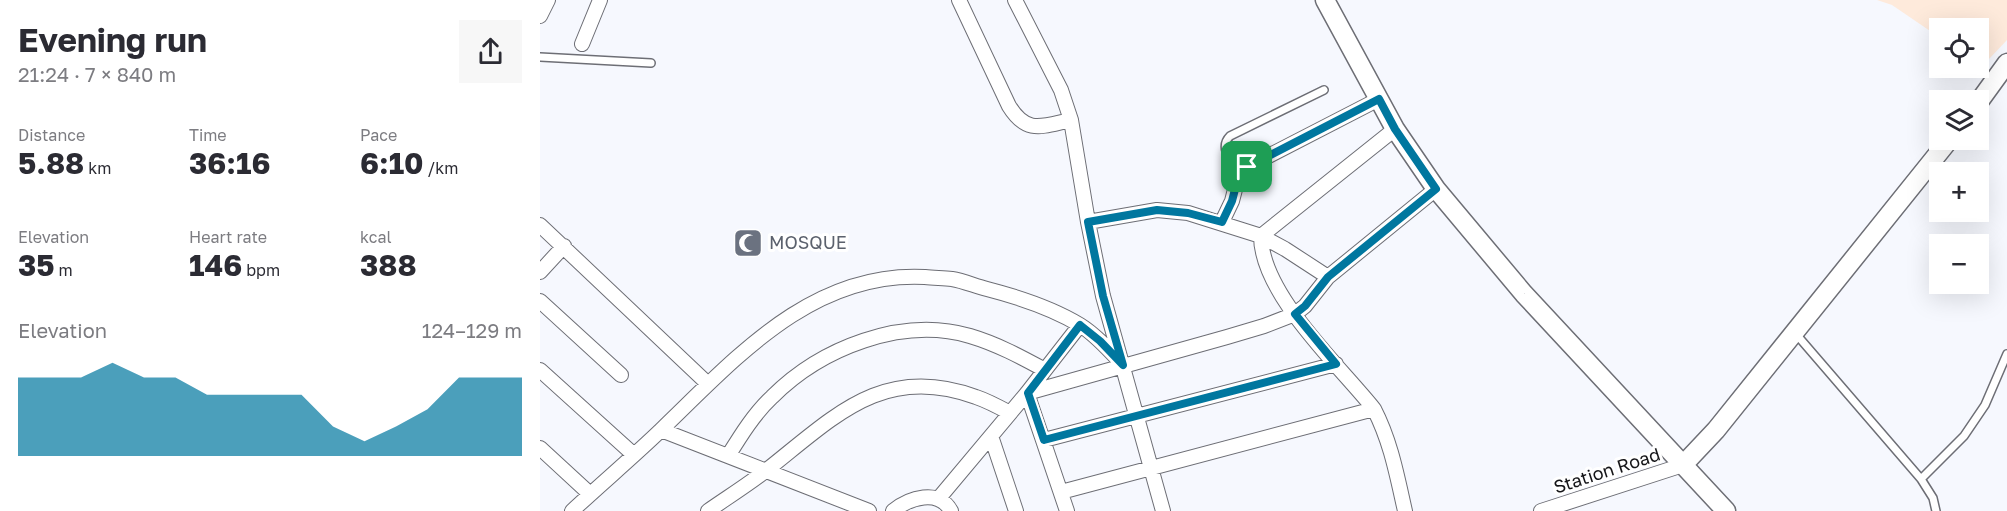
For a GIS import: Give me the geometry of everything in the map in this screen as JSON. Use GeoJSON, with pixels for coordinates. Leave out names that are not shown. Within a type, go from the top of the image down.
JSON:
{"type":"FeatureCollection","features":[{"type":"Feature","properties":{"kind":"main road"},"geometry":{"type":"LineString","coordinates":[[1325,0],[1395,129],[1436,189],[1524,294],[1726,511]]}},
{"type":"Feature","properties":{"kind":"main road"},"geometry":{"type":"LineString","coordinates":[[1991,88],[2007,63]]}},
{"type":"Feature","properties":{"kind":"main road"},"geometry":{"type":"LineString","coordinates":[[1989,90],[2007,73]]}},
{"type":"Feature","properties":{"kind":"main road"},"geometry":{"type":"LineString","coordinates":[[1683,465],[1716,430],[1941,150]]}},
{"type":"Feature","properties":{"kind":"street"},"geometry":{"type":"LineString","coordinates":[[582,44],[600,0]]}},
{"type":"Feature","properties":{"kind":"street"},"geometry":{"type":"LineString","coordinates":[[959,0],[1009,106],[1017,118],[1025,124],[1037,127],[1071,120]]}},
{"type":"Feature","properties":{"kind":"street"},"geometry":{"type":"LineString","coordinates":[[1015,0],[1061,90],[1071,120],[1103,296],[1163,511]]}},
{"type":"Feature","properties":{"kind":"street"},"geometry":{"type":"LineString","coordinates":[[1222,222],[1232,201],[1239,174],[1247,167],[1379,99]]}},
{"type":"Feature","properties":{"kind":"street"},"geometry":{"type":"LineString","coordinates":[[1262,236],[1395,129]]}},
{"type":"Feature","properties":{"kind":"street"},"geometry":{"type":"LineString","coordinates":[[1028,393],[1255,329],[1295,314],[1305,306],[1328,277],[1436,189]]}},
{"type":"Feature","properties":{"kind":"street"},"geometry":{"type":"LineString","coordinates":[[1088,222],[1157,210],[1188,213],[1262,236],[1328,277]]}},
{"type":"Feature","properties":{"kind":"street"},"geometry":{"type":"LineString","coordinates":[[540,225],[707,383]]}},
{"type":"Feature","properties":{"kind":"street"},"geometry":{"type":"LineString","coordinates":[[1262,236],[1266,266],[1295,314],[1374,410],[1394,458],[1405,511]]}},
{"type":"Feature","properties":{"kind":"street"},"geometry":{"type":"LineString","coordinates":[[540,272],[564,246]]}},
{"type":"Feature","properties":{"kind":"street"},"geometry":{"type":"LineString","coordinates":[[572,511],[742,352],[782,321],[823,298],[862,283],[905,276],[951,279],[1005,294],[1080,325],[1100,341],[1123,365]]}},
{"type":"Feature","properties":{"kind":"street"},"geometry":{"type":"LineString","coordinates":[[540,301],[621,375]]}},
{"type":"Feature","properties":{"kind":"street"},"geometry":{"type":"LineString","coordinates":[[939,498],[1028,393],[1080,325]]}},
{"type":"Feature","properties":{"kind":"street"},"geometry":{"type":"LineString","coordinates":[[728,456],[748,425],[772,397],[799,373],[823,358],[857,343],[899,332],[935,330],[969,336],[1005,349],[1045,370]]}},
{"type":"Feature","properties":{"kind":"street"},"geometry":{"type":"LineString","coordinates":[[1044,440],[1336,364]]}},
{"type":"Feature","properties":{"kind":"street"},"geometry":{"type":"LineString","coordinates":[[540,370],[633,454]]}},
{"type":"Feature","properties":{"kind":"street"},"geometry":{"type":"LineString","coordinates":[[708,511],[766,470],[830,419],[880,392],[913,386],[944,388],[977,397],[1010,413]]}},
{"type":"Feature","properties":{"kind":"street"},"geometry":{"type":"LineString","coordinates":[[1028,393],[1067,511]]}},
{"type":"Feature","properties":{"kind":"street"},"geometry":{"type":"LineString","coordinates":[[1061,492],[1374,410]]}},
{"type":"Feature","properties":{"kind":"street"},"geometry":{"type":"LineString","coordinates":[[661,430],[766,470],[834,504],[869,511]]}},
{"type":"Feature","properties":{"kind":"street"},"geometry":{"type":"LineString","coordinates":[[991,436],[1016,511]]}},
{"type":"Feature","properties":{"kind":"street"},"geometry":{"type":"LineString","coordinates":[[540,448],[590,494]]}},
{"type":"Feature","properties":{"kind":"street","name":"Station Road"},"geometry":{"type":"LineString","coordinates":[[1541,511],[1683,465]]}},
{"type":"Feature","properties":{"kind":"street"},"geometry":{"type":"LineString","coordinates":[[893,511],[909,501],[927,496],[939,498],[951,511]]}},
{"type":"Feature","properties":{"kind":"lane"},"geometry":{"type":"LineString","coordinates":[[540,57],[651,63]]}},
{"type":"Feature","properties":{"kind":"lane"},"geometry":{"type":"LineString","coordinates":[[1239,174],[1224,146],[1230,136],[1324,90]]}},
{"type":"Feature","properties":{"kind":"lane"},"geometry":{"type":"LineString","coordinates":[[1794,332],[1921,479],[1933,498],[1936,511]]}},
{"type":"Feature","properties":{"kind":"lane"},"geometry":{"type":"LineString","coordinates":[[1921,479],[1964,436],[1985,405],[2007,354]]}},
{"type":"Feature","properties":{"kind":"shaded area"},"geometry":{"type":"Polygon","coordinates":[[[1877,0],[2007,0],[2007,40],[1989,59],[1989,18],[1929,18],[1929,30],[1892,5],[1877,0]]]}},
{"type":"Feature","properties":{"kind":"place","name":"MOSQUE"},"geometry":{"type":"Point","coordinates":[748,243]}},
{"type":"Feature","properties":{"kind":"route"},"geometry":{"type":"LineString","coordinates":[[1379,99],[1395,129],[1436,189],[1328,277],[1305,306],[1295,314],[1336,364],[1044,440],[1028,393],[1080,325],[1100,341],[1123,365],[1103,296],[1088,222],[1157,210],[1188,213],[1222,222],[1232,201],[1239,174],[1247,167],[1379,99]]}}]}
